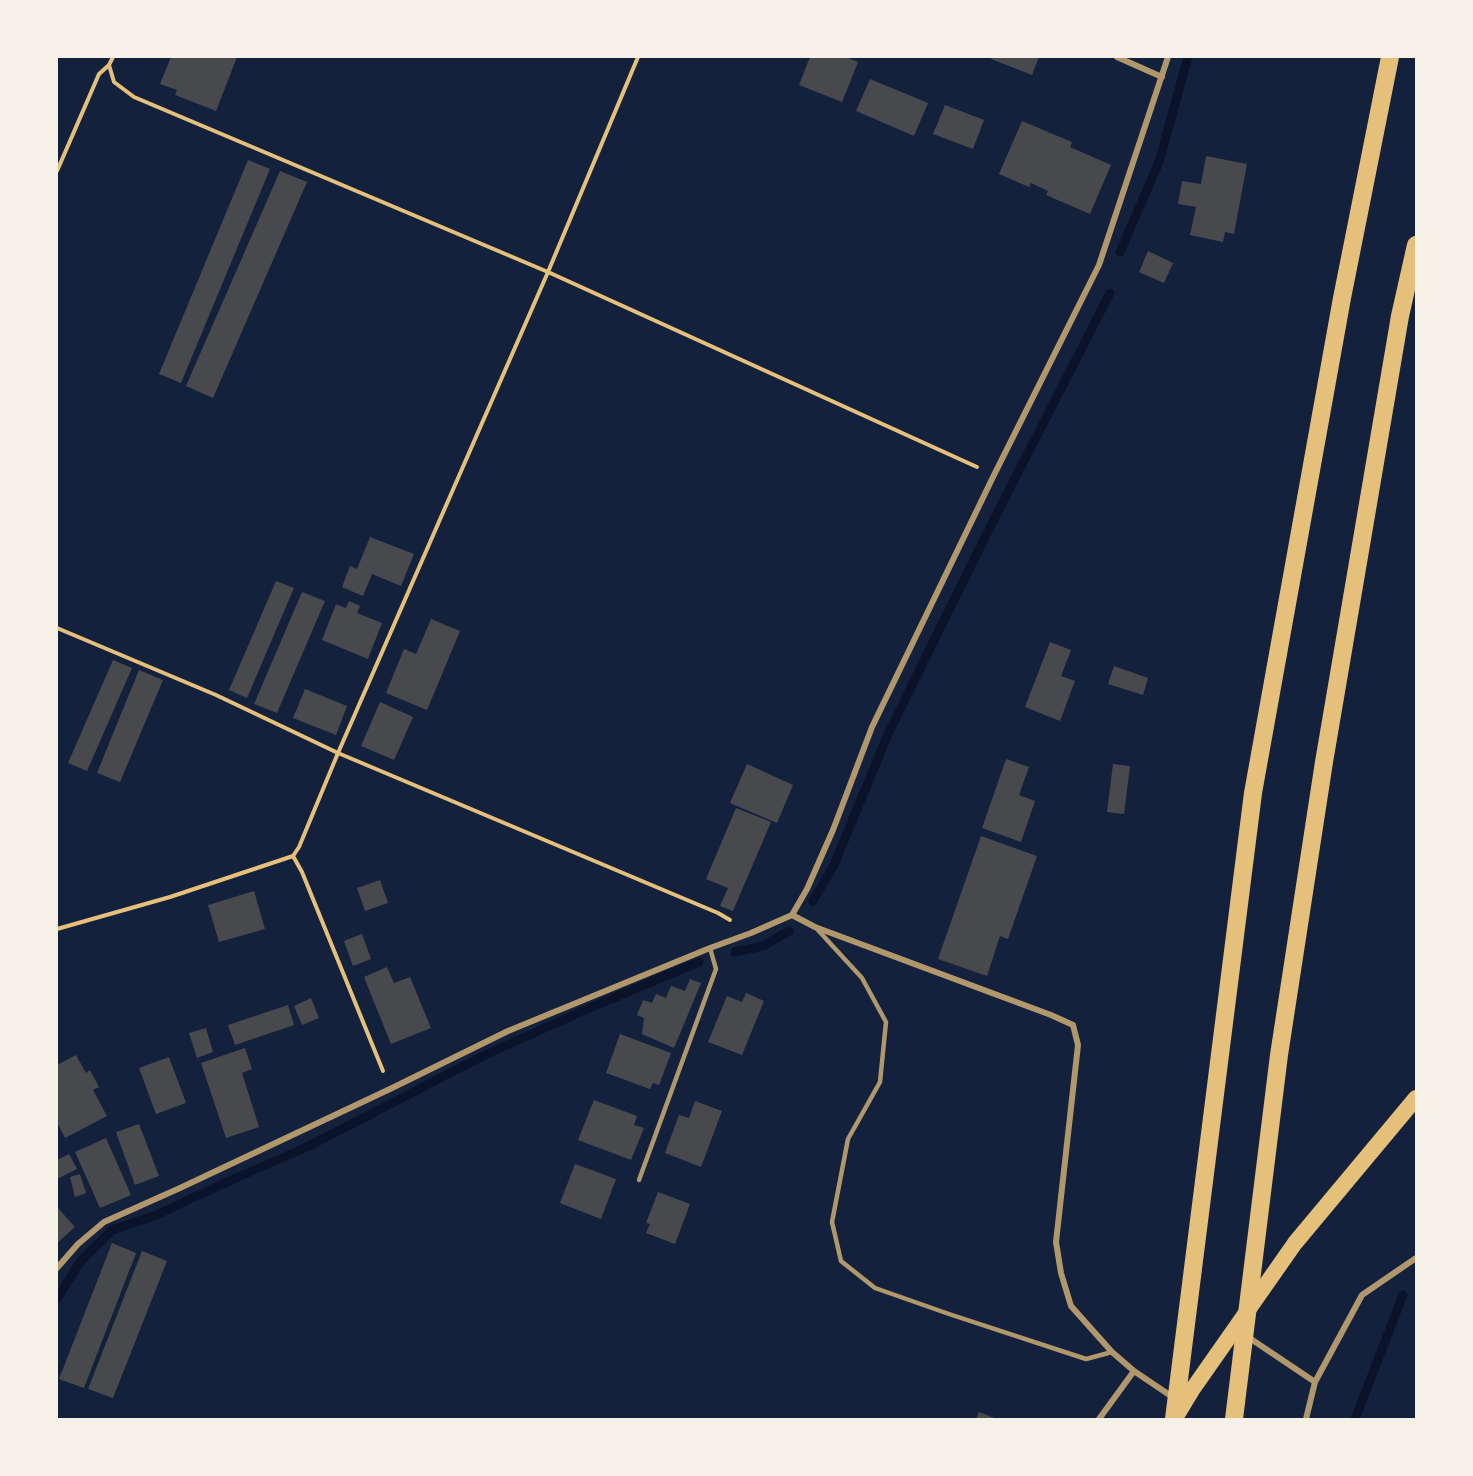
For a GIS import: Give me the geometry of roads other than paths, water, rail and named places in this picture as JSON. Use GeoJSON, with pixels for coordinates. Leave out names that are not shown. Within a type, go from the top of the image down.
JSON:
{"type":"FeatureCollection","features":[{"type":"Feature","properties":{"kind":"highway"},"geometry":{"type":"LineString","coordinates":[[1177,1414],[1220,1044],[1253,792],[1340,310],[1390,57]]}},
{"type":"Feature","properties":{"kind":"highway"},"geometry":{"type":"LineString","coordinates":[[1234,1419],[1279,1055],[1328,738],[1398,327],[1416,245]]}},
{"type":"Feature","properties":{"kind":"highway"},"geometry":{"type":"LineString","coordinates":[[1177,1414],[1295,1244],[1416,1098]]}},
{"type":"Feature","properties":{"kind":"street"},"geometry":{"type":"LineString","coordinates":[[1117,57],[1162,76]]}},
{"type":"Feature","properties":{"kind":"street"},"geometry":{"type":"LineString","coordinates":[[57,1268],[78,1244],[104,1222],[390,1089],[508,1030],[792,915],[807,889],[833,830],[872,727],[1099,265],[1168,57]]}},
{"type":"Feature","properties":{"kind":"street"},"geometry":{"type":"LineString","coordinates":[[792,915],[815,927],[1073,1025],[1078,1045],[1056,1242],[1061,1273],[1071,1306],[1112,1352],[1177,1414]]}},
{"type":"Feature","properties":{"kind":"street"},"geometry":{"type":"LineString","coordinates":[[1306,1419],[1316,1382],[1362,1295],[1416,1258]]}},
{"type":"Feature","properties":{"kind":"street"},"geometry":{"type":"LineString","coordinates":[[1235,1328],[1316,1382]]}},
{"type":"Feature","properties":{"kind":"street"},"geometry":{"type":"LineString","coordinates":[[1099,1419],[1134,1371]]}},
{"type":"Feature","properties":{"kind":"lane"},"geometry":{"type":"LineString","coordinates":[[815,927],[862,978],[886,1022],[880,1082],[848,1139],[832,1222],[841,1261],[875,1288],[949,1314],[1086,1359],[1112,1352]]}},
{"type":"Feature","properties":{"kind":"lane"},"geometry":{"type":"LineString","coordinates":[[639,1180],[716,969],[710,948]]}},
{"type":"Feature","properties":{"kind":"waterway"},"geometry":{"type":"LineString","coordinates":[[1120,252],[1159,162],[1188,57]]}},
{"type":"Feature","properties":{"kind":"waterway"},"geometry":{"type":"LineString","coordinates":[[813,901],[834,865],[888,734],[986,535],[1110,293]]}},
{"type":"Feature","properties":{"kind":"waterway"},"geometry":{"type":"LineString","coordinates":[[735,952],[763,946],[789,931]]}},
{"type":"Feature","properties":{"kind":"waterway"},"geometry":{"type":"LineString","coordinates":[[57,1299],[80,1262],[112,1230],[154,1216],[307,1147],[485,1055],[699,962]]}},
{"type":"Feature","properties":{"kind":"waterway"},"geometry":{"type":"LineString","coordinates":[[1355,1419],[1403,1295]]}}]}
